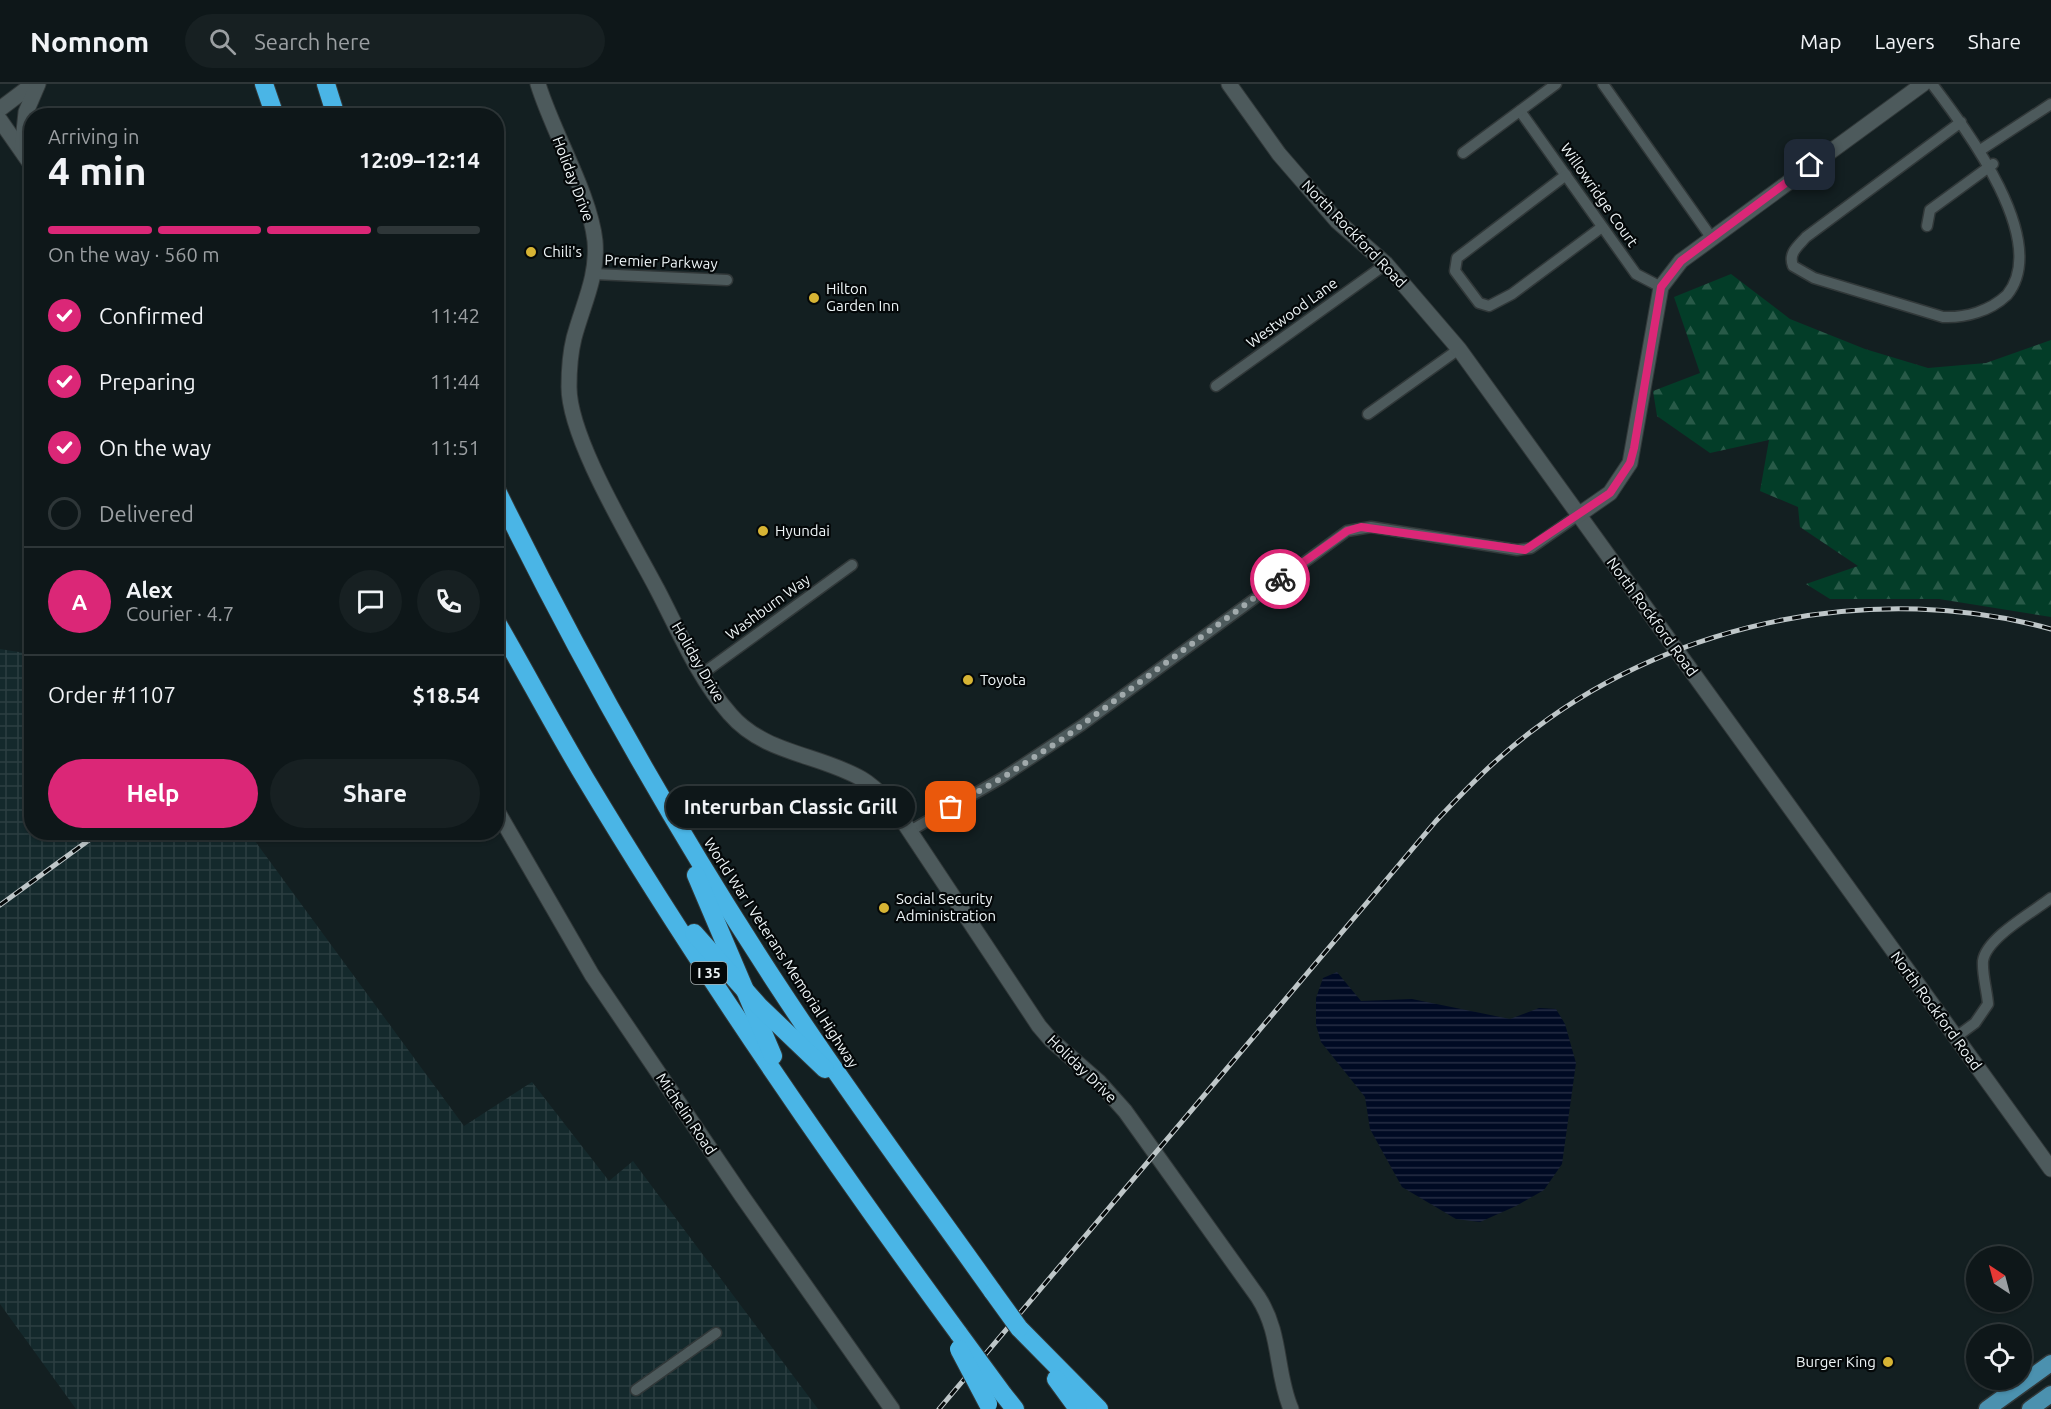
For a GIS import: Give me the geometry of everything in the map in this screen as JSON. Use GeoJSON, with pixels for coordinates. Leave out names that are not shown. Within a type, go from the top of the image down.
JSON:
{"type":"FeatureCollection","features":[{"type":"Feature","properties":{"kind":"highway"},"geometry":{"type":"LineString","coordinates":[[264,84],[272,108]]}},
{"type":"Feature","properties":{"kind":"highway"},"geometry":{"type":"LineString","coordinates":[[326,84],[334,108]]}},
{"type":"Feature","properties":{"kind":"highway","name":"World War I Veterans Memorial Highway"},"geometry":{"type":"LineString","coordinates":[[504,505],[567,630],[657,794],[780,989],[848,1090],[1019,1328],[1038,1349],[1078,1409]]}},
{"type":"Feature","properties":{"kind":"highway","name":"I 35"},"geometry":{"type":"LineString","coordinates":[[504,635],[586,779],[798,1110],[943,1312],[956,1337],[1015,1409]]}},
{"type":"Feature","properties":{"kind":"highway"},"geometry":{"type":"LineString","coordinates":[[657,794],[704,890],[798,1110]]}},
{"type":"Feature","properties":{"kind":"highway"},"geometry":{"type":"LineString","coordinates":[[627,843],[679,914],[745,990],[848,1090]]}},
{"type":"Feature","properties":{"kind":"highway"},"geometry":{"type":"LineString","coordinates":[[956,1337],[989,1407]]}},
{"type":"Feature","properties":{"kind":"highway"},"geometry":{"type":"LineString","coordinates":[[1038,1349],[1100,1409]]}},
{"type":"Feature","properties":{"kind":"main road"},"geometry":{"type":"LineString","coordinates":[[1987,1409],[2051,1363]]}},
{"type":"Feature","properties":{"kind":"main road"},"geometry":{"type":"LineString","coordinates":[[2030,1409],[2051,1394]]}},
{"type":"Feature","properties":{"kind":"street"},"geometry":{"type":"LineString","coordinates":[[0,109],[33,84]]}},
{"type":"Feature","properties":{"kind":"street"},"geometry":{"type":"LineString","coordinates":[[28,108],[38,84]]}},
{"type":"Feature","properties":{"kind":"street","name":"Holiday Drive"},"geometry":{"type":"LineString","coordinates":[[538,84],[586,207],[595,242],[594,274],[571,352],[569,390],[572,410],[580,436],[621,521],[702,674],[739,724],[773,745],[861,779],[877,790],[893,806],[1034,1019],[1051,1040],[1098,1082],[1125,1111],[1258,1297],[1274,1328],[1282,1379],[1291,1409]]}},
{"type":"Feature","properties":{"kind":"street","name":"North Rockford Road"},"geometry":{"type":"LineString","coordinates":[[1229,84],[1279,154],[1322,204],[1386,264],[1458,350],[1766,772],[2051,1169]]}},
{"type":"Feature","properties":{"kind":"street"},"geometry":{"type":"LineString","coordinates":[[1463,153],[1556,84]]}},
{"type":"Feature","properties":{"kind":"street"},"geometry":{"type":"LineString","coordinates":[[1603,84],[1711,237]]}},
{"type":"Feature","properties":{"kind":"street"},"geometry":{"type":"LineString","coordinates":[[910,831],[1002,778],[1064,738],[1347,531],[1371,527],[1517,550],[1531,548],[1610,493],[1630,463],[1661,287],[1681,261],[1711,237],[1923,84]]}},
{"type":"Feature","properties":{"kind":"street"},"geometry":{"type":"LineString","coordinates":[[1932,84],[1982,149],[1993,164],[2018,213],[2025,257],[2019,282],[2001,301],[1987,309],[1957,318],[1924,313],[1814,278],[1803,274],[1793,266],[1792,252],[1806,237],[1961,122]]}},
{"type":"Feature","properties":{"kind":"street"},"geometry":{"type":"LineString","coordinates":[[1982,149],[2051,104]]}},
{"type":"Feature","properties":{"kind":"street","name":"Willowridge Court"},"geometry":{"type":"LineString","coordinates":[[1520,111],[1636,274],[1661,287]]}},
{"type":"Feature","properties":{"kind":"street"},"geometry":{"type":"LineString","coordinates":[[0,120],[24,155]]}},
{"type":"Feature","properties":{"kind":"street"},"geometry":{"type":"LineString","coordinates":[[22,151],[24,132]]}},
{"type":"Feature","properties":{"kind":"street"},"geometry":{"type":"LineString","coordinates":[[0,134],[24,160]]}},
{"type":"Feature","properties":{"kind":"street"},"geometry":{"type":"LineString","coordinates":[[1927,226],[1930,210],[1993,164]]}},
{"type":"Feature","properties":{"kind":"street"},"geometry":{"type":"LineString","coordinates":[[1566,175],[1457,258],[1455,271],[1479,303],[1489,306],[1512,294],[1602,227]]}},
{"type":"Feature","properties":{"kind":"street","name":"Westwood Lane"},"geometry":{"type":"LineString","coordinates":[[1216,386],[1386,264]]}},
{"type":"Feature","properties":{"kind":"street","name":"Premier Parkway"},"geometry":{"type":"LineString","coordinates":[[594,274],[727,280]]}},
{"type":"Feature","properties":{"kind":"street"},"geometry":{"type":"LineString","coordinates":[[1368,414],[1458,350]]}},
{"type":"Feature","properties":{"kind":"street","name":"Washburn Way"},"geometry":{"type":"LineString","coordinates":[[702,674],[852,565]]}},
{"type":"Feature","properties":{"kind":"street","name":"Michelin Road"},"geometry":{"type":"LineString","coordinates":[[504,823],[592,975],[742,1196],[892,1409]]}},
{"type":"Feature","properties":{"kind":"street"},"geometry":{"type":"LineString","coordinates":[[1956,1038],[1975,1023],[1988,1004],[1983,961],[1988,948],[1998,937],[2051,898]]}},
{"type":"Feature","properties":{"kind":"street"},"geometry":{"type":"LineString","coordinates":[[636,1390],[716,1333]]}},
{"type":"Feature","properties":{"kind":"shaded area"},"geometry":{"type":"Polygon","coordinates":[[[0,649],[24,653],[24,840],[254,840],[464,1126],[532,1082],[609,1181],[633,1161],[818,1409],[76,1409],[0,1304],[0,649]]]}},
{"type":"Feature","properties":{"kind":"green space"},"geometry":{"type":"Polygon","coordinates":[[[1731,274],[1790,319],[1865,349],[1928,368],[1986,363],[2051,340],[2051,617],[1939,599],[1830,599],[1806,584],[1858,566],[1800,527],[1798,507],[1760,491],[1769,440],[1710,453],[1657,416],[1653,391],[1700,373],[1674,297],[1731,274]]]}},
{"type":"Feature","properties":{"kind":"water"},"geometry":{"type":"Polygon","coordinates":[[[1337,972],[1361,1001],[1412,999],[1510,1019],[1539,1008],[1556,1009],[1565,1024],[1576,1063],[1562,1164],[1544,1190],[1480,1222],[1456,1219],[1402,1187],[1370,1129],[1365,1097],[1321,1042],[1316,1025],[1316,998],[1323,978],[1337,972]]]}},
{"type":"Feature","properties":{"kind":"railway"},"geometry":{"type":"LineString","coordinates":[[939,1409],[1436,821],[1496,761],[1536,728],[1592,691],[1652,660],[1716,637],[1782,620],[1850,611],[1918,609],[1985,615],[2051,629]]}},
{"type":"Feature","properties":{"kind":"railway"},"geometry":{"type":"LineString","coordinates":[[0,905],[89,840]]}},
{"type":"Feature","properties":{"kind":"way so far"},"geometry":{"type":"LineString","coordinates":[[951,807],[1002,778],[1064,738],[1280,579]]}},
{"type":"Feature","properties":{"kind":"place","name":"Chili's"},"geometry":{"type":"Point","coordinates":[531,252]}},
{"type":"Feature","properties":{"kind":"place","name":"Hilton Garden Inn"},"geometry":{"type":"Point","coordinates":[814,298]}},
{"type":"Feature","properties":{"kind":"place","name":"Hyundai"},"geometry":{"type":"Point","coordinates":[763,531]}},
{"type":"Feature","properties":{"kind":"place","name":"Toyota"},"geometry":{"type":"Point","coordinates":[968,680]}},
{"type":"Feature","properties":{"kind":"place","name":"Interurban Classic Grill"},"geometry":{"type":"Point","coordinates":[951,807]}},
{"type":"Feature","properties":{"kind":"place","name":"Social Security Administration"},"geometry":{"type":"Point","coordinates":[884,908]}},
{"type":"Feature","properties":{"kind":"place","name":"Burger King"},"geometry":{"type":"Point","coordinates":[1888,1362]}},
{"type":"Feature","properties":{"kind":"route"},"geometry":{"type":"LineString","coordinates":[[1280,579],[1337,537],[1361,527],[1525,550],[1610,493],[1622,478],[1630,463],[1634,448],[1661,287],[1681,261],[1810,165]]}}]}
